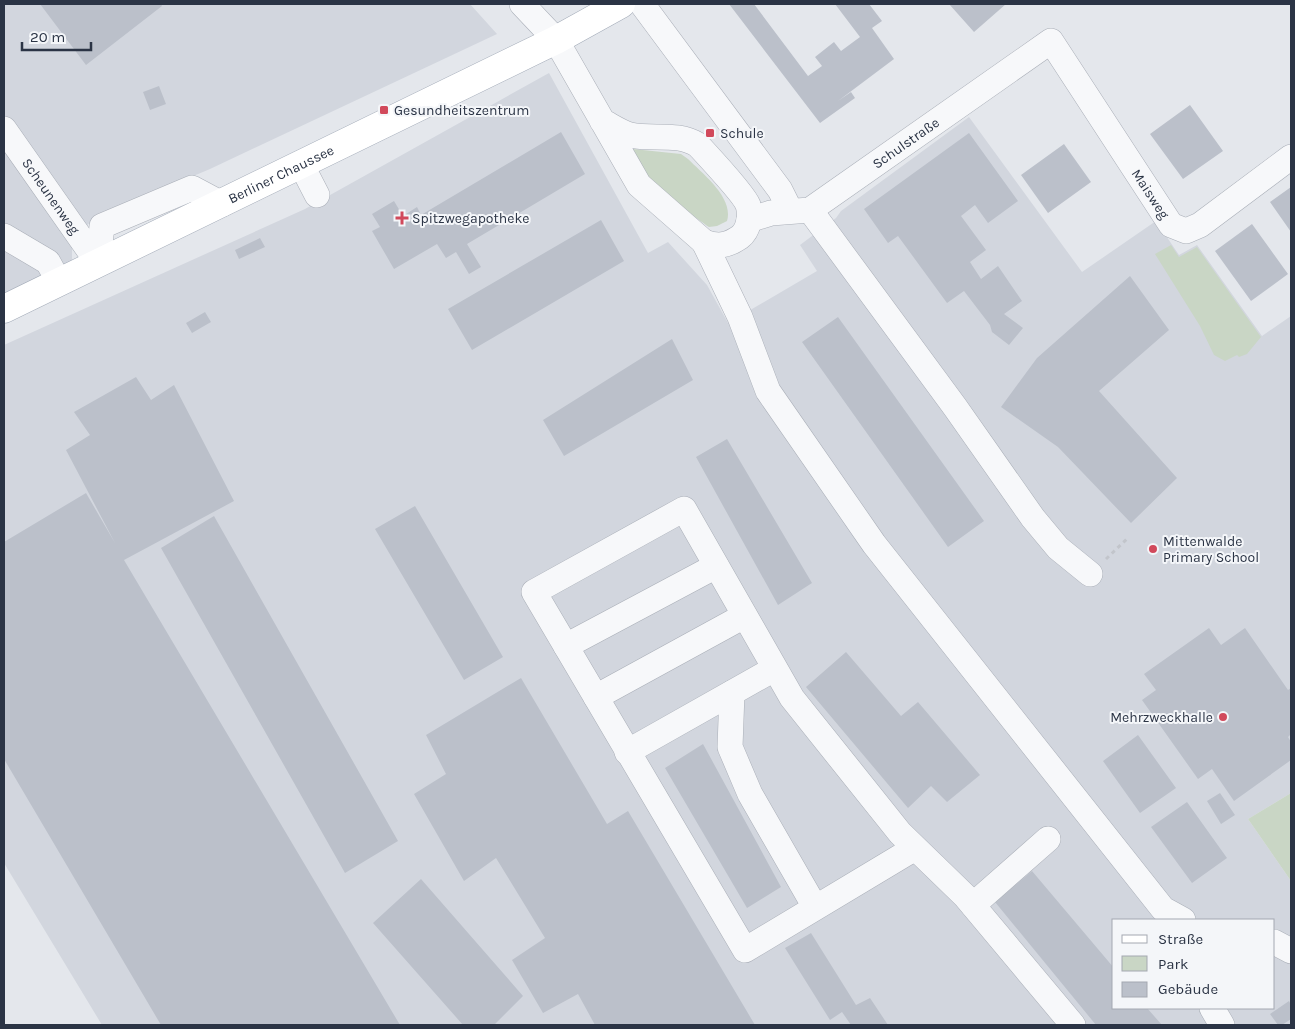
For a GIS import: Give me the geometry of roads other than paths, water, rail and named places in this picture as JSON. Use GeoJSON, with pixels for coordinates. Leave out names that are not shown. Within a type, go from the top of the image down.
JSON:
{"type":"FeatureCollection","features":[{"type":"Feature","properties":{"kind":"main road","name":"Berliner Chaussee"},"geometry":{"type":"LineString","coordinates":[[4,309],[556,40],[621,4]]}},
{"type":"Feature","properties":{"kind":"street"},"geometry":{"type":"LineString","coordinates":[[522,4],[556,40],[639,185],[704,242],[740,317],[768,391],[874,544],[1163,909],[1181,919]]}},
{"type":"Feature","properties":{"kind":"street"},"geometry":{"type":"LineString","coordinates":[[642,4],[780,190],[800,210],[955,407],[1033,518],[1058,548],[1090,574]]}},
{"type":"Feature","properties":{"kind":"street","name":"Schulstraße"},"geometry":{"type":"LineString","coordinates":[[750,220],[771,213],[800,210],[1051,41]]}},
{"type":"Feature","properties":{"kind":"street","name":"Maisweg"},"geometry":{"type":"LineString","coordinates":[[1051,41],[1171,225],[1186,231],[1200,225],[1291,158]]}},
{"type":"Feature","properties":{"kind":"street"},"geometry":{"type":"LineString","coordinates":[[602,121],[629,134],[690,140],[698,145],[747,204],[750,220],[743,235],[730,244],[717,246],[704,242]]}},
{"type":"Feature","properties":{"kind":"street","name":"Scheunenweg"},"geometry":{"type":"LineString","coordinates":[[4,130],[98,263]]}},
{"type":"Feature","properties":{"kind":"street"},"geometry":{"type":"LineString","coordinates":[[301,164],[317,195]]}},
{"type":"Feature","properties":{"kind":"street"},"geometry":{"type":"LineString","coordinates":[[4,236],[48,262],[59,282]]}},
{"type":"Feature","properties":{"kind":"street"},"geometry":{"type":"LineString","coordinates":[[915,848],[745,950],[534,592],[684,509],[792,698],[900,833],[973,905],[1073,1025]]}},
{"type":"Feature","properties":{"kind":"street"},"geometry":{"type":"LineString","coordinates":[[566,646],[716,566]]}},
{"type":"Feature","properties":{"kind":"street"},"geometry":{"type":"LineString","coordinates":[[596,697],[744,616]]}},
{"type":"Feature","properties":{"kind":"street"},"geometry":{"type":"LineString","coordinates":[[627,752],[774,669]]}},
{"type":"Feature","properties":{"kind":"street"},"geometry":{"type":"LineString","coordinates":[[732,693],[730,747],[750,794],[815,907]]}},
{"type":"Feature","properties":{"kind":"street"},"geometry":{"type":"LineString","coordinates":[[973,905],[1048,839]]}},
{"type":"Feature","properties":{"kind":"street"},"geometry":{"type":"LineString","coordinates":[[1275,943],[1291,951]]}},
{"type":"Feature","properties":{"kind":"street"},"geometry":{"type":"LineString","coordinates":[[1213,1009],[1222,1025]]}},
{"type":"Feature","properties":{"kind":"place","name":"Gesundheitszentrum"},"geometry":{"type":"Point","coordinates":[384,110]}},
{"type":"Feature","properties":{"kind":"place","name":"Schule"},"geometry":{"type":"Point","coordinates":[710,133]}},
{"type":"Feature","properties":{"kind":"place","name":"Spitzwegapotheke"},"geometry":{"type":"Point","coordinates":[402,218]}},
{"type":"Feature","properties":{"kind":"place","name":"Mittenwalde Primary School"},"geometry":{"type":"Point","coordinates":[1153,549]}},
{"type":"Feature","properties":{"kind":"place","name":"Mehrzweckhalle"},"geometry":{"type":"Point","coordinates":[1223,717]}}]}
